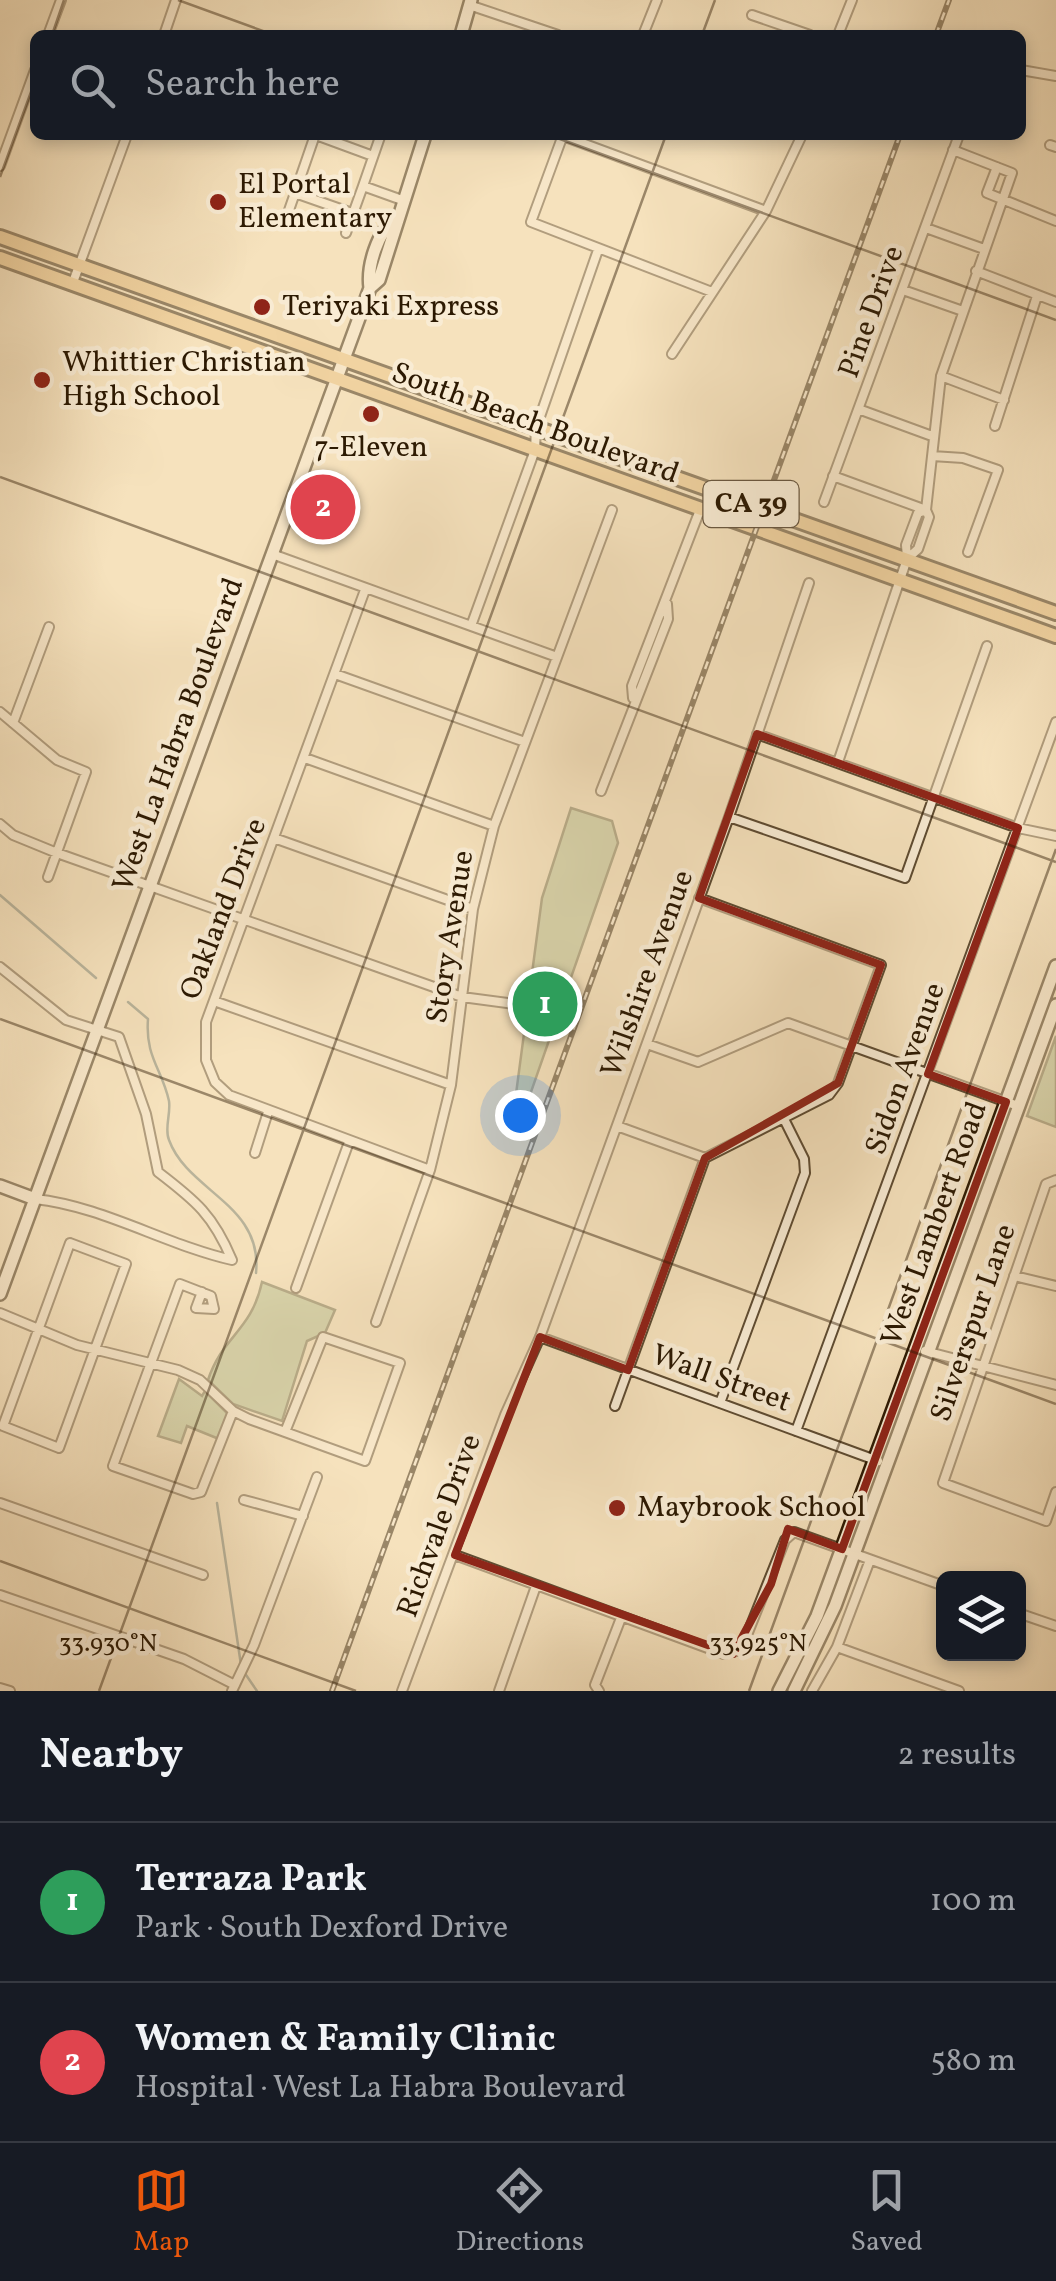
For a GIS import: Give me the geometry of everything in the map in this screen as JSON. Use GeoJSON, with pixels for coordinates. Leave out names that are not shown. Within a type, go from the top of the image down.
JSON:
{"type":"FeatureCollection","features":[{"type":"Feature","properties":{"kind":"main road"},"geometry":{"type":"LineString","coordinates":[[464,30],[474,2]]}},
{"type":"Feature","properties":{"kind":"main road","name":"West La Habra Boulevard"},"geometry":{"type":"LineString","coordinates":[[0,1294],[370,288],[368,274],[385,226],[396,219],[423,140]]}},
{"type":"Feature","properties":{"kind":"main road","name":"CA 39"},"geometry":{"type":"LineString","coordinates":[[0,236],[344,359]]}},
{"type":"Feature","properties":{"kind":"main road","name":"CA 39"},"geometry":{"type":"LineString","coordinates":[[0,258],[336,378]]}},
{"type":"Feature","properties":{"kind":"main road","name":"South Beach Boulevard"},"geometry":{"type":"LineString","coordinates":[[344,359],[1056,613]]}},
{"type":"Feature","properties":{"kind":"main road","name":"South Beach Boulevard"},"geometry":{"type":"LineString","coordinates":[[336,378],[1056,636]]}},
{"type":"Feature","properties":{"kind":"main road","name":"West Lambert Road"},"geometry":{"type":"LineString","coordinates":[[786,1689],[848,1552],[1012,1104],[1056,966]]}},
{"type":"Feature","properties":{"kind":"main road","name":"West Lambert Road"},"geometry":{"type":"LineString","coordinates":[[1012,1104],[1056,1005]]}},
{"type":"Feature","properties":{"kind":"main road"},"geometry":{"type":"LineString","coordinates":[[0,1186],[35,1199]]}},
{"type":"Feature","properties":{"kind":"street"},"geometry":{"type":"LineString","coordinates":[[50,30],[61,0]]}},
{"type":"Feature","properties":{"kind":"street"},"geometry":{"type":"LineString","coordinates":[[166,30],[176,0]]}},
{"type":"Feature","properties":{"kind":"street"},"geometry":{"type":"LineString","coordinates":[[645,30],[657,0]]}},
{"type":"Feature","properties":{"kind":"street"},"geometry":{"type":"LineString","coordinates":[[840,30],[852,0]]}},
{"type":"Feature","properties":{"kind":"street"},"geometry":{"type":"LineString","coordinates":[[474,2],[545,30]]}},
{"type":"Feature","properties":{"kind":"street"},"geometry":{"type":"LineString","coordinates":[[752,14],[796,30]]}},
{"type":"Feature","properties":{"kind":"street"},"geometry":{"type":"LineString","coordinates":[[1026,71],[1056,76]]}},
{"type":"Feature","properties":{"kind":"street"},"geometry":{"type":"LineString","coordinates":[[0,166],[30,84]]}},
{"type":"Feature","properties":{"kind":"street"},"geometry":{"type":"LineString","coordinates":[[72,285],[125,140]]}},
{"type":"Feature","properties":{"kind":"street"},"geometry":{"type":"LineString","coordinates":[[288,213],[314,140]]}},
{"type":"Feature","properties":{"kind":"street"},"geometry":{"type":"LineString","coordinates":[[330,140],[373,156]]}},
{"type":"Feature","properties":{"kind":"street"},"geometry":{"type":"LineString","coordinates":[[346,233],[379,140]]}},
{"type":"Feature","properties":{"kind":"street"},"geometry":{"type":"LineString","coordinates":[[562,140],[531,222],[712,292]]}},
{"type":"Feature","properties":{"kind":"street"},"geometry":{"type":"LineString","coordinates":[[574,140],[766,211]]}},
{"type":"Feature","properties":{"kind":"street"},"geometry":{"type":"LineString","coordinates":[[672,354],[766,211],[800,140]]}},
{"type":"Feature","properties":{"kind":"street","name":"Pine Drive"},"geometry":{"type":"LineString","coordinates":[[824,502],[957,140]]}},
{"type":"Feature","properties":{"kind":"street"},"geometry":{"type":"LineString","coordinates":[[926,510],[941,376],[960,310],[1012,173],[953,150]]}},
{"type":"Feature","properties":{"kind":"street"},"geometry":{"type":"LineString","coordinates":[[997,167],[987,194],[1056,222]]}},
{"type":"Feature","properties":{"kind":"street"},"geometry":{"type":"LineString","coordinates":[[363,186],[402,200]]}},
{"type":"Feature","properties":{"kind":"street"},"geometry":{"type":"LineString","coordinates":[[295,193],[352,214]]}},
{"type":"Feature","properties":{"kind":"street"},"geometry":{"type":"LineString","coordinates":[[926,228],[984,249]]}},
{"type":"Feature","properties":{"kind":"street"},"geometry":{"type":"LineString","coordinates":[[472,626],[535,450],[536,428],[598,250]]}},
{"type":"Feature","properties":{"kind":"street"},"geometry":{"type":"LineString","coordinates":[[976,271],[1056,302]]}},
{"type":"Feature","properties":{"kind":"street"},"geometry":{"type":"LineString","coordinates":[[903,290],[960,310]]}},
{"type":"Feature","properties":{"kind":"street"},"geometry":{"type":"LineString","coordinates":[[995,426],[1037,296]]}},
{"type":"Feature","properties":{"kind":"street"},"geometry":{"type":"LineString","coordinates":[[941,376],[1004,400]]}},
{"type":"Feature","properties":{"kind":"street"},"geometry":{"type":"LineString","coordinates":[[860,410],[932,436]]}},
{"type":"Feature","properties":{"kind":"street"},"geometry":{"type":"LineString","coordinates":[[932,456],[963,458],[998,470],[968,552]]}},
{"type":"Feature","properties":{"kind":"street"},"geometry":{"type":"LineString","coordinates":[[833,476],[926,510]]}},
{"type":"Feature","properties":{"kind":"street","name":"Story Avenue"},"geometry":{"type":"LineString","coordinates":[[376,1322],[430,1170],[452,1085],[474,908],[494,826],[612,510]]}},
{"type":"Feature","properties":{"kind":"street"},"geometry":{"type":"LineString","coordinates":[[601,790],[634,698],[632,686],[659,612],[667,604],[700,510]]}},
{"type":"Feature","properties":{"kind":"street"},"geometry":{"type":"LineString","coordinates":[[838,762],[907,559],[906,545],[918,513],[926,510]]}},
{"type":"Feature","properties":{"kind":"street"},"geometry":{"type":"LineString","coordinates":[[272,554],[557,656]]}},
{"type":"Feature","properties":{"kind":"street","name":"Wilshire Avenue"},"geometry":{"type":"LineString","coordinates":[[523,1377],[730,817],[809,583]]}},
{"type":"Feature","properties":{"kind":"street","name":"Oakland Drive"},"geometry":{"type":"LineString","coordinates":[[365,590],[242,920],[202,1040],[216,1082],[229,1096],[430,1170]]}},
{"type":"Feature","properties":{"kind":"street"},"geometry":{"type":"LineString","coordinates":[[13,723],[49,626]]}},
{"type":"Feature","properties":{"kind":"street"},"geometry":{"type":"LineString","coordinates":[[730,817],[905,878],[987,646]]}},
{"type":"Feature","properties":{"kind":"street"},"geometry":{"type":"LineString","coordinates":[[335,674],[525,742]]}},
{"type":"Feature","properties":{"kind":"street"},"geometry":{"type":"LineString","coordinates":[[0,712],[57,760],[86,772],[48,877]]}},
{"type":"Feature","properties":{"kind":"street","name":"Sidon Avenue"},"geometry":{"type":"LineString","coordinates":[[796,1430],[1056,722]]}},
{"type":"Feature","properties":{"kind":"street"},"geometry":{"type":"LineString","coordinates":[[757,734],[1018,828],[1056,836]]}},
{"type":"Feature","properties":{"kind":"street"},"geometry":{"type":"LineString","coordinates":[[305,758],[494,826]]}},
{"type":"Feature","properties":{"kind":"street"},"geometry":{"type":"LineString","coordinates":[[0,824],[13,835],[150,888],[462,997],[530,1006]]}},
{"type":"Feature","properties":{"kind":"street"},"geometry":{"type":"LineString","coordinates":[[274,838],[474,908]]}},
{"type":"Feature","properties":{"kind":"street"},"geometry":{"type":"LineString","coordinates":[[615,1406],[705,1158],[829,1095],[881,964],[700,898]]}},
{"type":"Feature","properties":{"kind":"street"},"geometry":{"type":"LineString","coordinates":[[0,966],[66,1020],[117,1035],[146,1114],[158,1172],[199,1203],[217,1224],[232,1260],[196,1252],[60,1203],[35,1199]]}},
{"type":"Feature","properties":{"kind":"street"},"geometry":{"type":"LineString","coordinates":[[214,1000],[452,1085]]}},
{"type":"Feature","properties":{"kind":"street"},"geometry":{"type":"LineString","coordinates":[[647,1044],[698,1062],[788,1023],[1012,1104]]}},
{"type":"Feature","properties":{"kind":"street"},"geometry":{"type":"LineString","coordinates":[[255,1153],[268,1112]]}},
{"type":"Feature","properties":{"kind":"street"},"geometry":{"type":"LineString","coordinates":[[720,1403],[805,1173],[804,1159],[784,1119]]}},
{"type":"Feature","properties":{"kind":"street"},"geometry":{"type":"LineString","coordinates":[[616,1126],[705,1158]]}},
{"type":"Feature","properties":{"kind":"street"},"geometry":{"type":"LineString","coordinates":[[296,1288],[349,1142]]}},
{"type":"Feature","properties":{"kind":"street","name":"Silverspur Lane"},"geometry":{"type":"LineString","coordinates":[[1054,1180],[1014,1276],[943,1482],[1046,1521],[1056,1492]]}},
{"type":"Feature","properties":{"kind":"street"},"geometry":{"type":"LineString","coordinates":[[70,1243],[126,1264],[58,1448],[2,1426],[38,1327],[70,1243]]}},
{"type":"Feature","properties":{"kind":"street"},"geometry":{"type":"LineString","coordinates":[[1014,1276],[1056,1286]]}},
{"type":"Feature","properties":{"kind":"street"},"geometry":{"type":"LineString","coordinates":[[202,1292],[180,1284],[113,1466],[193,1494],[201,1492],[233,1412]]}},
{"type":"Feature","properties":{"kind":"street"},"geometry":{"type":"LineString","coordinates":[[0,1314],[96,1350],[151,1361],[200,1380],[233,1412],[285,1432],[366,1460],[400,1363],[323,1337],[285,1432]]}},
{"type":"Feature","properties":{"kind":"street","name":"Wall Street"},"geometry":{"type":"LineString","coordinates":[[540,1337],[881,1462]]}},
{"type":"Feature","properties":{"kind":"street"},"geometry":{"type":"LineString","coordinates":[[922,1350],[1056,1385]]}},
{"type":"Feature","properties":{"kind":"street","name":"Richvale Drive"},"geometry":{"type":"LineString","coordinates":[[402,1691],[523,1377]]}},
{"type":"Feature","properties":{"kind":"street"},"geometry":{"type":"LineString","coordinates":[[0,1595],[184,1659],[235,1684],[318,1477]]}},
{"type":"Feature","properties":{"kind":"street"},"geometry":{"type":"LineString","coordinates":[[244,1500],[303,1516]]}},
{"type":"Feature","properties":{"kind":"street"},"geometry":{"type":"LineString","coordinates":[[0,1503],[203,1575]]}},
{"type":"Feature","properties":{"kind":"street"},"geometry":{"type":"LineString","coordinates":[[455,1555],[620,1618],[734,1654],[747,1638],[790,1534],[936,1583]]}},
{"type":"Feature","properties":{"kind":"street"},"geometry":{"type":"LineString","coordinates":[[812,1691],[837,1647],[870,1560]]}},
{"type":"Feature","properties":{"kind":"street"},"geometry":{"type":"LineString","coordinates":[[499,1691],[536,1586]]}},
{"type":"Feature","properties":{"kind":"street"},"geometry":{"type":"LineString","coordinates":[[1026,1616],[1056,1626]]}},
{"type":"Feature","properties":{"kind":"street"},"geometry":{"type":"LineString","coordinates":[[600,1691],[595,1685],[620,1618]]}},
{"type":"Feature","properties":{"kind":"street"},"geometry":{"type":"LineString","coordinates":[[837,1647],[959,1691]]}},
{"type":"Feature","properties":{"kind":"street"},"geometry":{"type":"LineString","coordinates":[[0,1688],[10,1691]]}},
{"type":"Feature","properties":{"kind":"highlighted area"},"geometry":{"type":"Polygon","coordinates":[[[757,734],[1018,828],[928,1074],[1006,1102],[842,1549],[788,1529],[771,1584],[733,1654],[455,1555],[540,1337],[628,1370],[705,1158],[838,1083],[881,965],[699,898],[757,734]]]}},
{"type":"Feature","properties":{"kind":"green space"},"geometry":{"type":"Polygon","coordinates":[[[571,808],[612,821],[618,843],[524,1112],[514,1109],[542,898],[571,808]]]}},
{"type":"Feature","properties":{"kind":"green space"},"geometry":{"type":"Polygon","coordinates":[[[1056,1036],[1056,1127],[1027,1116],[1056,1036]]]}},
{"type":"Feature","properties":{"kind":"green space"},"geometry":{"type":"Polygon","coordinates":[[[262,1282],[335,1310],[325,1333],[307,1341],[282,1421],[233,1404],[208,1380],[221,1353],[251,1312],[262,1282]]]}},
{"type":"Feature","properties":{"kind":"green space"},"geometry":{"type":"Polygon","coordinates":[[[179,1379],[202,1396],[205,1391],[228,1414],[219,1439],[187,1426],[181,1443],[158,1436],[179,1379]]]}},
{"type":"Feature","properties":{"kind":"waterway"},"geometry":{"type":"LineString","coordinates":[[0,895],[96,978]]}},
{"type":"Feature","properties":{"kind":"waterway"},"geometry":{"type":"LineString","coordinates":[[128,1002],[148,1019],[151,1053],[169,1101],[169,1140],[178,1158],[237,1214],[248,1230],[255,1250],[256,1273]]}},
{"type":"Feature","properties":{"kind":"waterway"},"geometry":{"type":"LineString","coordinates":[[217,1503],[241,1665]]}},
{"type":"Feature","properties":{"kind":"waterway"},"geometry":{"type":"LineString","coordinates":[[244,1672],[257,1691]]}},
{"type":"Feature","properties":{"kind":"railway"},"geometry":{"type":"LineString","coordinates":[[938,30],[949,0]]}},
{"type":"Feature","properties":{"kind":"railway"},"geometry":{"type":"LineString","coordinates":[[332,1691],[898,140]]}},
{"type":"Feature","properties":{"kind":"place","name":"El Portal Elementary"},"geometry":{"type":"Point","coordinates":[218,202]}},
{"type":"Feature","properties":{"kind":"place","name":"Teriyaki Express"},"geometry":{"type":"Point","coordinates":[262,307]}},
{"type":"Feature","properties":{"kind":"place","name":"Whittier Christian High School"},"geometry":{"type":"Point","coordinates":[42,380]}},
{"type":"Feature","properties":{"kind":"place","name":"7-Eleven"},"geometry":{"type":"Point","coordinates":[371,414]}},
{"type":"Feature","properties":{"kind":"place","name":"Women & Family Clinic"},"geometry":{"type":"Point","coordinates":[323,507]}},
{"type":"Feature","properties":{"kind":"place","name":"Terraza Park"},"geometry":{"type":"Point","coordinates":[545,1004]}},
{"type":"Feature","properties":{"kind":"place","name":"Maybrook School"},"geometry":{"type":"Point","coordinates":[617,1508]}}]}
